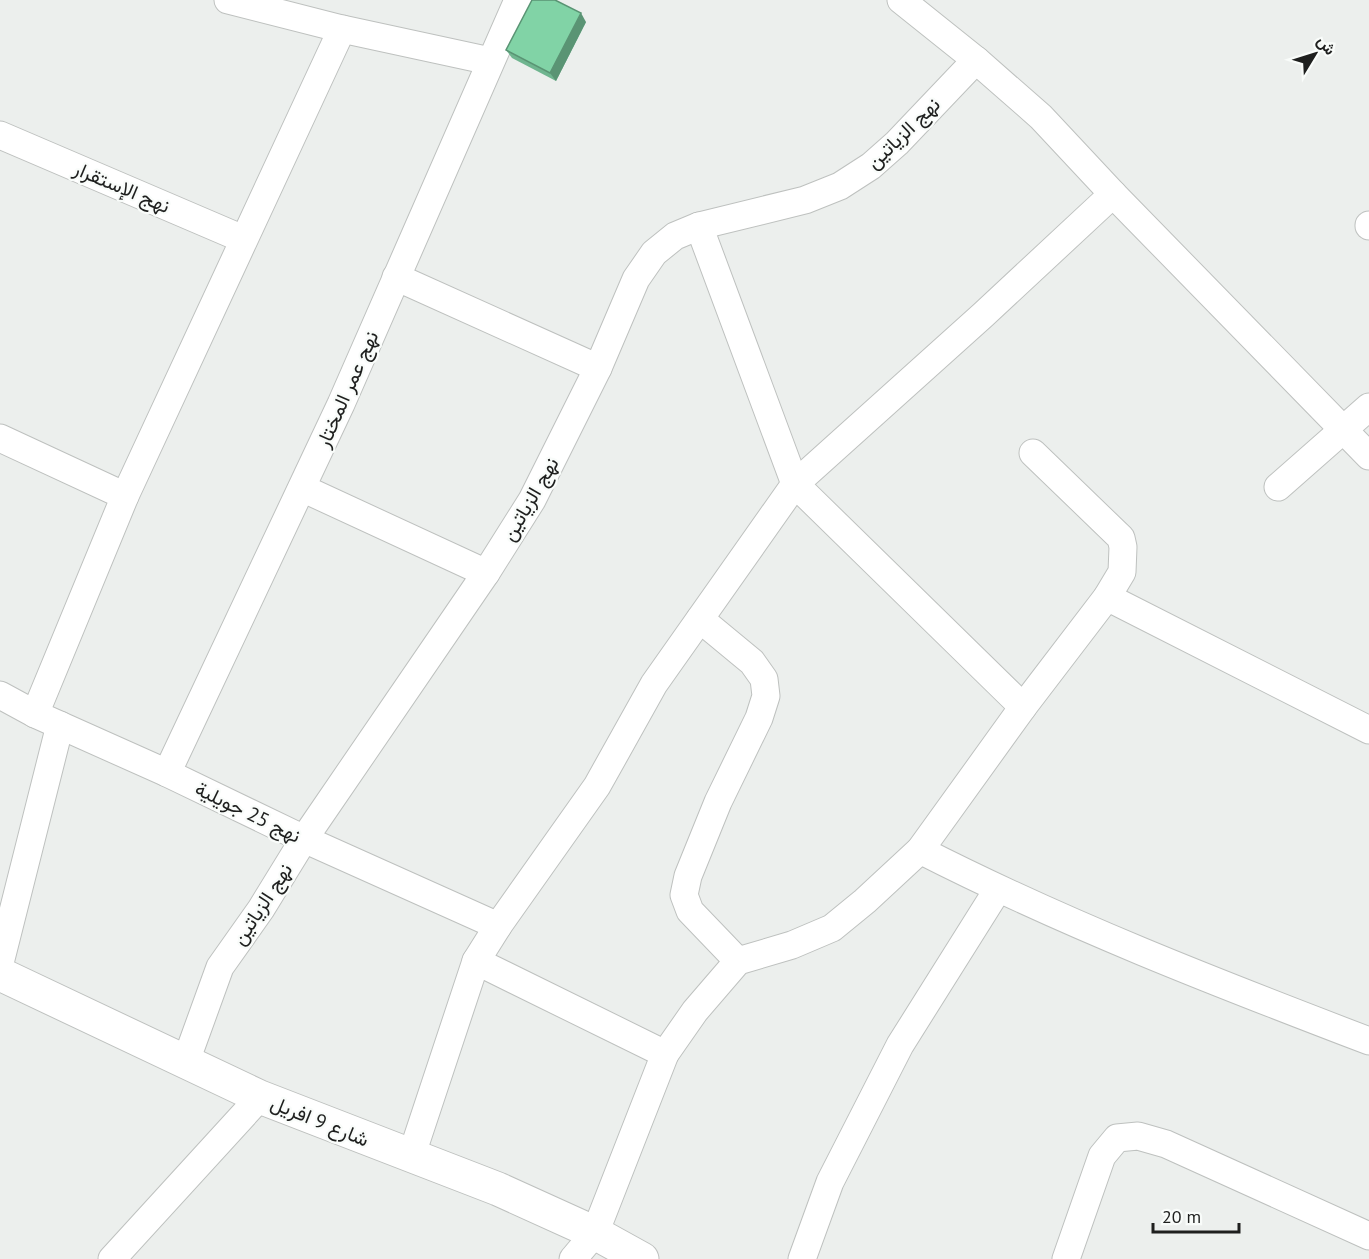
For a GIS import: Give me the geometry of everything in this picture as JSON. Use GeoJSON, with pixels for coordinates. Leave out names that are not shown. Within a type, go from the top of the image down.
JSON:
{"type":"FeatureCollection","features":[{"type":"Feature","properties":{"kind":"street"},"geometry":{"type":"LineString","coordinates":[[228,0],[342,29],[490,61]]}},
{"type":"Feature","properties":{"kind":"street","name":"نهج عمر المختار"},"geometry":{"type":"LineString","coordinates":[[167,773],[341,404],[518,0]]}},
{"type":"Feature","properties":{"kind":"street"},"geometry":{"type":"LineString","coordinates":[[901,0],[976,60],[1041,117],[1369,456]]}},
{"type":"Feature","properties":{"kind":"street"},"geometry":{"type":"LineString","coordinates":[[35,714],[125,496],[342,29]]}},
{"type":"Feature","properties":{"kind":"street","name":"نهج الزياتين"},"geometry":{"type":"LineString","coordinates":[[186,1061],[220,967],[261,909],[304,839],[486,573],[532,500],[598,368],[636,279],[654,253],[675,236],[699,226],[805,200],[840,186],[871,166],[897,143],[976,60]]}},
{"type":"Feature","properties":{"kind":"street","name":"نهج الإستقرار"},"geometry":{"type":"LineString","coordinates":[[0,135],[243,238]]}},
{"type":"Feature","properties":{"kind":"street"},"geometry":{"type":"LineString","coordinates":[[411,1157],[476,961],[498,926],[597,786],[654,684],[795,484],[983,315],[1113,194]]}},
{"type":"Feature","properties":{"kind":"street"},"geometry":{"type":"LineString","coordinates":[[699,226],[795,484],[1023,707]]}},
{"type":"Feature","properties":{"kind":"street"},"geometry":{"type":"LineString","coordinates":[[396,278],[598,368]]}},
{"type":"Feature","properties":{"kind":"street"},"geometry":{"type":"LineString","coordinates":[[1278,487],[1369,407]]}},
{"type":"Feature","properties":{"kind":"street"},"geometry":{"type":"LineString","coordinates":[[0,438],[125,496]]}},
{"type":"Feature","properties":{"kind":"street"},"geometry":{"type":"LineString","coordinates":[[573,1259],[595,1233],[665,1054],[694,1011],[738,961],[792,945],[832,928],[865,902],[920,850],[1023,707],[1107,597],[1122,572],[1124,554],[1121,538],[1033,453]]}},
{"type":"Feature","properties":{"kind":"street"},"geometry":{"type":"LineString","coordinates":[[302,488],[486,573]]}},
{"type":"Feature","properties":{"kind":"street"},"geometry":{"type":"LineString","coordinates":[[1107,597],[1369,730]]}},
{"type":"Feature","properties":{"kind":"street"},"geometry":{"type":"LineString","coordinates":[[700,619],[752,662],[764,679],[766,696],[759,718],[718,802],[688,876],[684,895],[690,911],[738,961]]}},
{"type":"Feature","properties":{"kind":"street","name":"نهج 25 جويلية"},"geometry":{"type":"LineString","coordinates":[[0,695],[35,714],[167,773],[304,839],[498,926]]}},
{"type":"Feature","properties":{"kind":"street"},"geometry":{"type":"LineString","coordinates":[[0,963],[60,725]]}},
{"type":"Feature","properties":{"kind":"street"},"geometry":{"type":"LineString","coordinates":[[920,850],[998,889],[1212,981],[1369,1041]]}},
{"type":"Feature","properties":{"kind":"street"},"geometry":{"type":"LineString","coordinates":[[802,1259],[830,1182],[900,1045],[998,889]]}},
{"type":"Feature","properties":{"kind":"street"},"geometry":{"type":"LineString","coordinates":[[476,961],[665,1054]]}},
{"type":"Feature","properties":{"kind":"street","name":"شارع 9 افريل"},"geometry":{"type":"LineString","coordinates":[[0,974],[260,1097],[498,1189],[595,1233],[642,1259]]}},
{"type":"Feature","properties":{"kind":"street"},"geometry":{"type":"LineString","coordinates":[[112,1259],[260,1097]]}},
{"type":"Feature","properties":{"kind":"street"},"geometry":{"type":"LineString","coordinates":[[1066,1259],[1102,1156],[1117,1138],[1138,1136],[1166,1144],[1369,1236]]}},
{"type":"Feature","properties":{"kind":"building"},"geometry":{"type":"Polygon","coordinates":[[[532,0],[555,0],[581,13],[550,73],[506,50],[532,0]]]}}]}
